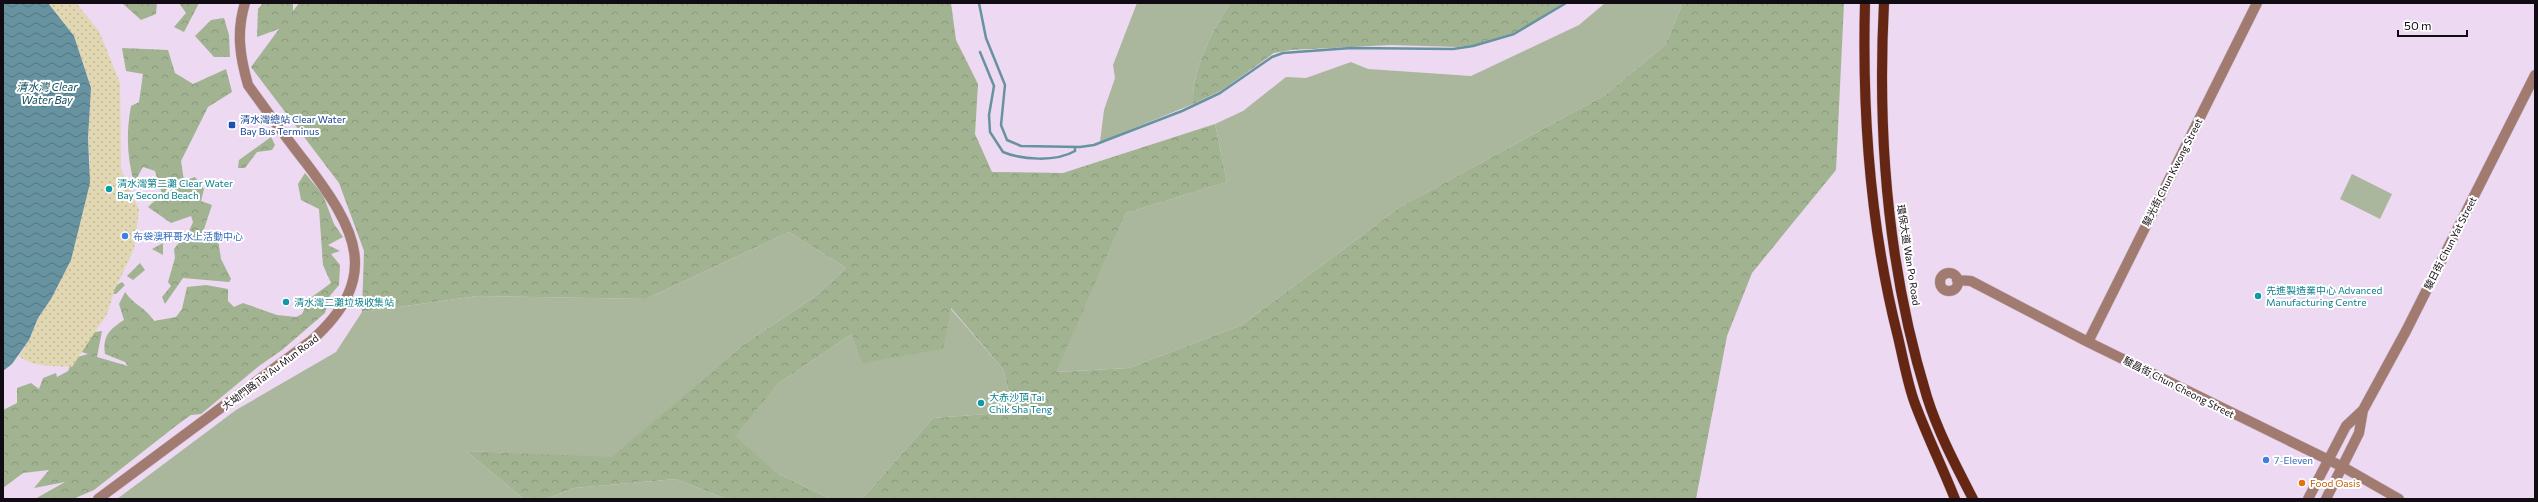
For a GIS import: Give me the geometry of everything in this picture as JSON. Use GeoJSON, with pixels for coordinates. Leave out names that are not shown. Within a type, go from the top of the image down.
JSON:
{"type":"FeatureCollection","features":[{"type":"Feature","properties":{"kind":"main road"},"geometry":{"type":"LineString","coordinates":[[1865,3],[1863,71],[1867,149],[1877,237],[1889,302],[1914,400],[1955,499]]}},
{"type":"Feature","properties":{"kind":"main road","name":"環保大道 Wan Po Road"},"geometry":{"type":"LineString","coordinates":[[1884,3],[1880,70],[1884,172],[1902,298],[1928,398],[1950,454],[1973,499]]}},
{"type":"Feature","properties":{"kind":"street","name":"大坳門路 Tai Au Mun Road"},"geometry":{"type":"LineString","coordinates":[[98,499],[307,345],[328,326],[345,303],[355,272],[353,241],[340,210],[248,86],[241,63],[238,40],[244,3]]}},
{"type":"Feature","properties":{"kind":"street","name":"駿光街 Chun Kwong Street"},"geometry":{"type":"LineString","coordinates":[[2088,342],[2257,3]]}},
{"type":"Feature","properties":{"kind":"street","name":"駿日街 Chun Yat Street"},"geometry":{"type":"LineString","coordinates":[[2308,499],[2346,426],[2363,410],[2406,331],[2535,75]]}},
{"type":"Feature","properties":{"kind":"street","name":"駿昌街 Chun Cheong Street"},"geometry":{"type":"LineString","coordinates":[[1957,280],[1971,281],[2088,342],[2327,461],[2343,467],[2399,499]]}},
{"type":"Feature","properties":{"kind":"street","name":"駿日街 Chun Yat Street"},"geometry":{"type":"LineString","coordinates":[[2326,499],[2359,433],[2363,410]]}},
{"type":"Feature","properties":{"kind":"green space"},"geometry":{"type":"Polygon","coordinates":[[[122,3],[157,3],[156,14],[141,20],[122,3]]]}},
{"type":"Feature","properties":{"kind":"green space"},"geometry":{"type":"Polygon","coordinates":[[[179,3],[199,3],[184,32],[174,27],[186,13],[179,3]]]}},
{"type":"Feature","properties":{"kind":"green space"},"geometry":{"type":"Polygon","coordinates":[[[263,3],[293,3],[293,11],[299,3],[951,3],[956,40],[978,84],[975,134],[992,172],[1063,173],[1215,124],[1227,182],[1126,213],[1056,372],[1129,368],[1242,325],[1400,207],[1605,95],[1665,45],[1683,3],[1844,3],[1836,170],[1752,273],[1727,336],[1696,499],[862,499],[933,418],[1014,412],[1003,369],[951,308],[943,349],[862,363],[852,334],[779,383],[735,436],[779,474],[831,499],[726,499],[676,479],[574,488],[546,499],[524,499],[466,451],[612,457],[744,344],[817,295],[846,268],[789,232],[646,299],[478,296],[362,312],[364,251],[339,183],[251,67],[279,29],[257,37],[258,9],[263,3]]]}},
{"type":"Feature","properties":{"kind":"green space"},"geometry":{"type":"Polygon","coordinates":[[[1137,3],[1230,3],[1216,26],[1204,51],[1196,77],[1193,104],[1100,142],[1104,110],[1115,78],[1113,65],[1137,3]]]}},
{"type":"Feature","properties":{"kind":"green space"},"geometry":{"type":"Polygon","coordinates":[[[1230,3],[1564,3],[1516,32],[1473,45],[1458,47],[1391,45],[1291,50],[1274,53],[1222,90],[1193,104],[1196,77],[1204,51],[1216,26],[1230,3]]]}},
{"type":"Feature","properties":{"kind":"green space"},"geometry":{"type":"Polygon","coordinates":[[[1605,3],[1683,3],[1665,45],[1605,95],[1400,207],[1242,325],[1129,368],[1055,372],[1126,213],[1227,182],[1215,124],[1243,111],[1286,77],[1306,78],[1351,62],[1368,69],[1471,76],[1579,25],[1605,3]]]}},
{"type":"Feature","properties":{"kind":"green space"},"geometry":{"type":"Polygon","coordinates":[[[224,18],[229,35],[230,57],[214,57],[195,36],[211,20],[224,18]]]}},
{"type":"Feature","properties":{"kind":"green space"},"geometry":{"type":"Polygon","coordinates":[[[122,48],[168,50],[175,73],[193,84],[226,69],[232,92],[208,107],[181,161],[184,181],[195,177],[204,189],[201,201],[212,205],[203,232],[206,242],[217,233],[221,259],[231,279],[229,282],[183,278],[165,304],[162,297],[171,286],[168,282],[175,258],[174,249],[190,229],[193,222],[191,216],[171,223],[148,207],[162,194],[155,171],[143,167],[134,183],[130,164],[128,126],[131,106],[139,102],[143,74],[126,71],[122,48]]]}},
{"type":"Feature","properties":{"kind":"green space"},"geometry":{"type":"Polygon","coordinates":[[[271,137],[275,145],[272,150],[257,152],[245,168],[238,168],[239,160],[271,137]]]}},
{"type":"Feature","properties":{"kind":"green space"},"geometry":{"type":"Polygon","coordinates":[[[305,173],[323,195],[334,224],[343,237],[328,245],[340,251],[331,254],[340,265],[339,285],[329,297],[325,313],[282,350],[259,366],[201,414],[191,415],[94,490],[73,499],[35,499],[65,482],[34,488],[49,470],[23,473],[3,488],[3,410],[17,403],[17,388],[31,383],[39,389],[43,378],[56,373],[57,377],[68,371],[74,358],[88,354],[76,350],[89,333],[102,331],[97,357],[128,366],[125,362],[105,354],[104,348],[108,334],[124,320],[119,304],[125,292],[151,316],[154,321],[176,317],[182,309],[187,287],[206,285],[228,289],[228,301],[234,307],[243,303],[277,315],[296,317],[302,314],[309,299],[331,283],[323,265],[319,209],[301,200],[298,184],[305,173]]]}},
{"type":"Feature","properties":{"kind":"green space"},"geometry":{"type":"Polygon","coordinates":[[[2352,174],[2392,194],[2380,219],[2340,199],[2352,174]]]}},
{"type":"Feature","properties":{"kind":"green space"},"geometry":{"type":"Polygon","coordinates":[[[789,232],[846,268],[817,295],[744,344],[612,458],[466,451],[524,499],[117,499],[236,410],[336,352],[362,312],[478,296],[646,299],[789,232]]]}},
{"type":"Feature","properties":{"kind":"green space"},"geometry":{"type":"Polygon","coordinates":[[[163,243],[163,255],[152,249],[163,243]]]}},
{"type":"Feature","properties":{"kind":"green space"},"geometry":{"type":"Polygon","coordinates":[[[140,263],[145,270],[133,280],[127,276],[140,263]]]}},
{"type":"Feature","properties":{"kind":"green space"},"geometry":{"type":"Polygon","coordinates":[[[122,282],[125,285],[116,294],[110,294],[107,291],[122,282]]]}},
{"type":"Feature","properties":{"kind":"green space"},"geometry":{"type":"Polygon","coordinates":[[[950,308],[1003,369],[1014,412],[933,418],[862,499],[831,499],[779,474],[734,436],[779,383],[852,334],[950,308]]]}},
{"type":"Feature","properties":{"kind":"green space"},"geometry":{"type":"Polygon","coordinates":[[[676,479],[726,499],[546,499],[574,488],[676,479]]]}},
{"type":"Feature","properties":{"kind":"sand","name":"清水灣第二灘 Clear Water Bay Second Beach"},"geometry":{"type":"Polygon","coordinates":[[[48,3],[76,3],[99,31],[120,83],[121,169],[139,210],[134,249],[115,289],[107,314],[72,367],[37,364],[24,360],[19,356],[29,340],[38,318],[51,299],[59,282],[84,207],[90,163],[88,138],[91,88],[74,36],[48,3]]]}},
{"type":"Feature","properties":{"kind":"water","name":"清水灣 Clear Water Bay"},"geometry":{"type":"Polygon","coordinates":[[[3,3],[48,3],[74,36],[91,88],[88,138],[90,183],[71,260],[51,299],[38,318],[29,340],[12,364],[3,371],[3,3]]]}},
{"type":"Feature","properties":{"kind":"waterway"},"geometry":{"type":"LineString","coordinates":[[979,3],[986,38],[1005,85],[1001,125],[1007,140],[1021,146],[1080,147],[1094,145],[1182,111],[1220,93],[1272,57],[1283,53],[1351,48],[1453,49],[1473,46],[1514,34],[1566,3]]}},
{"type":"Feature","properties":{"kind":"waterway"},"geometry":{"type":"LineString","coordinates":[[980,52],[994,86],[989,115],[990,132],[1003,152],[1020,157],[1039,159],[1067,155],[1075,151],[1075,147]]}},
{"type":"Feature","properties":{"kind":"place","name":"清水灣總站 Clear Water Bay Bus Terminus"},"geometry":{"type":"Point","coordinates":[232,125]}},
{"type":"Feature","properties":{"kind":"place","name":"清水灣第二灘 Clear Water Bay Second Beach"},"geometry":{"type":"Point","coordinates":[109,189]}},
{"type":"Feature","properties":{"kind":"place","name":"布袋澳秤哥水上活動中心"},"geometry":{"type":"Point","coordinates":[125,236]}},
{"type":"Feature","properties":{"kind":"place","name":"先進製造業中心 Advanced Manufacturing Centre"},"geometry":{"type":"Point","coordinates":[2258,296]}},
{"type":"Feature","properties":{"kind":"place","name":"清水灣二灘垃圾收集站"},"geometry":{"type":"Point","coordinates":[286,302]}},
{"type":"Feature","properties":{"kind":"place","name":"大赤沙頂 Tai Chik Sha Teng"},"geometry":{"type":"Point","coordinates":[981,403]}},
{"type":"Feature","properties":{"kind":"place","name":"7-Eleven"},"geometry":{"type":"Point","coordinates":[2266,460]}},
{"type":"Feature","properties":{"kind":"place","name":"Food Oasis"},"geometry":{"type":"Point","coordinates":[2302,483]}}]}
